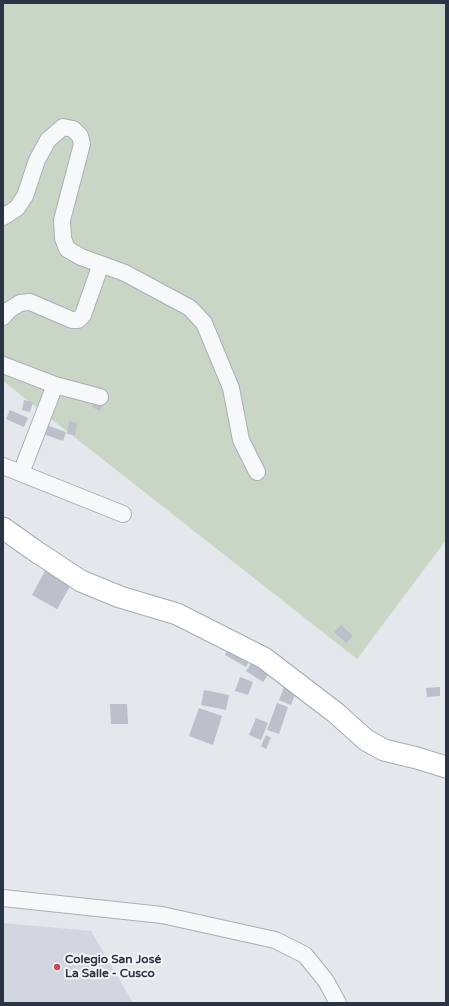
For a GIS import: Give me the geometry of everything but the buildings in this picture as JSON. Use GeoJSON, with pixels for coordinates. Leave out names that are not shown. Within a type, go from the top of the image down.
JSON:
{"type":"FeatureCollection","features":[{"type":"Feature","properties":{"kind":"main road"},"geometry":{"type":"LineString","coordinates":[[3,528],[81,581],[120,597],[177,614],[264,658],[336,713],[366,740],[384,750],[446,767]]}},
{"type":"Feature","properties":{"kind":"street"},"geometry":{"type":"LineString","coordinates":[[3,217],[17,208],[25,196],[37,160],[48,140],[63,127],[73,129],[80,136],[82,144],[62,220],[63,238],[67,249],[81,257],[125,273],[190,308],[204,323],[231,388],[241,440],[257,472]]}},
{"type":"Feature","properties":{"kind":"street"},"geometry":{"type":"LineString","coordinates":[[3,317],[9,310],[20,303],[30,302],[72,320],[78,320],[82,316],[101,264]]}},
{"type":"Feature","properties":{"kind":"street"},"geometry":{"type":"LineString","coordinates":[[3,365],[56,385],[100,397]]}},
{"type":"Feature","properties":{"kind":"street"},"geometry":{"type":"LineString","coordinates":[[21,473],[56,385]]}},
{"type":"Feature","properties":{"kind":"street"},"geometry":{"type":"LineString","coordinates":[[3,466],[124,514]]}},
{"type":"Feature","properties":{"kind":"street"},"geometry":{"type":"LineString","coordinates":[[3,898],[162,915],[275,940],[305,955],[326,981],[338,1003]]}},
{"type":"Feature","properties":{"kind":"shaded area","name":"Colegio San José La Salle - Cusco"},"geometry":{"type":"Polygon","coordinates":[[[3,923],[91,931],[133,1003],[3,1003],[3,923]]]}},
{"type":"Feature","properties":{"kind":"green space"},"geometry":{"type":"Polygon","coordinates":[[[3,3],[446,3],[446,540],[357,659],[3,381],[3,3]]]}},
{"type":"Feature","properties":{"kind":"place","name":"Colegio San José La Salle - Cusco"},"geometry":{"type":"Point","coordinates":[57,967]}}]}
